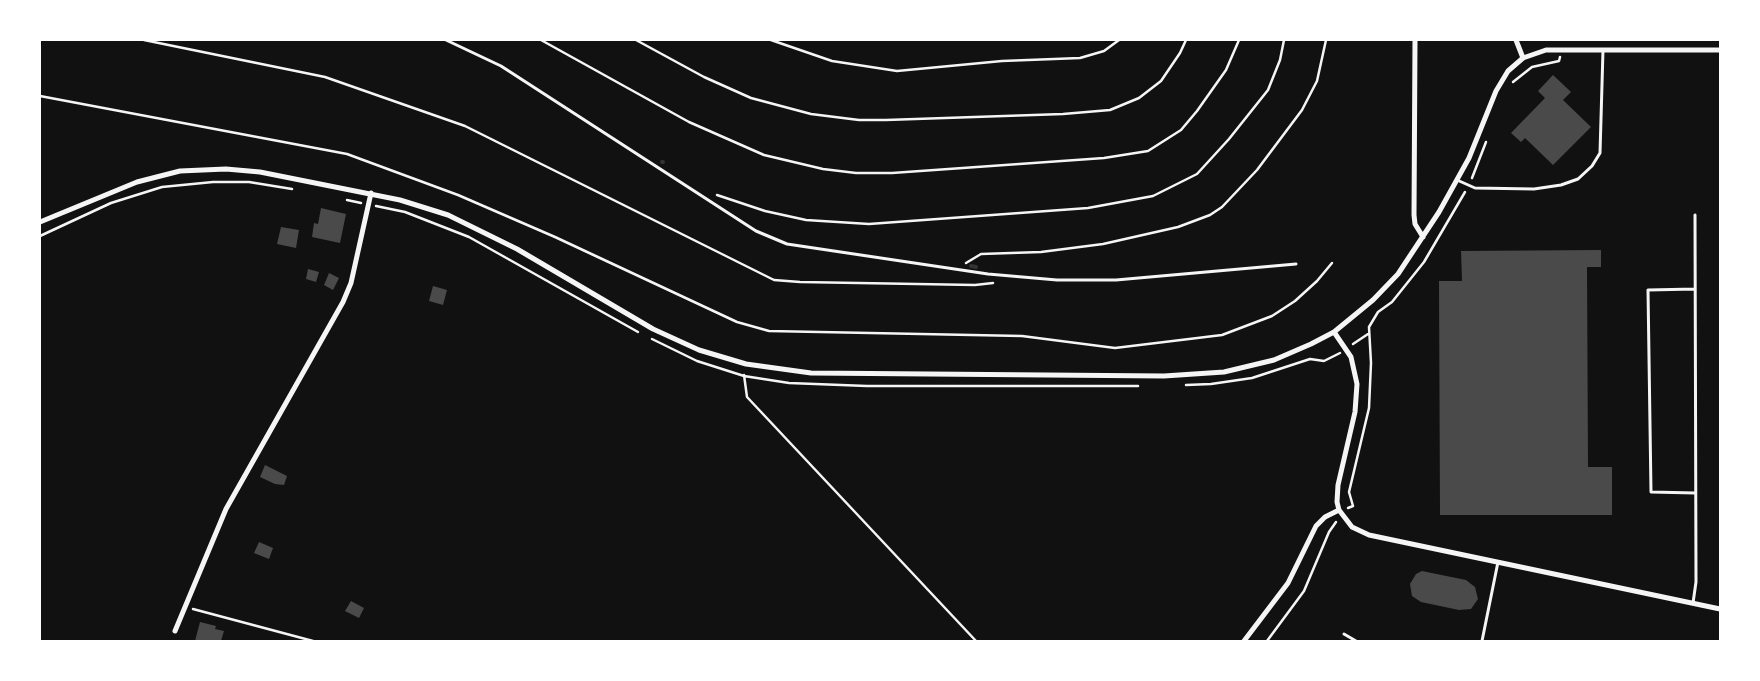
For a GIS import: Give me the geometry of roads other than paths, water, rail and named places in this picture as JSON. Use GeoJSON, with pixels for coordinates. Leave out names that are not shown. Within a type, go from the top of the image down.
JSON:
{"type":"FeatureCollection","features":[{"type":"Feature","properties":{"kind":"street"},"geometry":{"type":"LineString","coordinates":[[1416,40],[1414,215],[1415,224],[1423,237]]}},
{"type":"Feature","properties":{"kind":"street"},"geometry":{"type":"LineString","coordinates":[[1516,40],[1523,58]]}},
{"type":"Feature","properties":{"kind":"street"},"geometry":{"type":"LineString","coordinates":[[40,222],[137,182],[180,171],[226,169],[260,172],[371,194],[434,210],[476,227],[517,248],[653,329],[699,350],[746,364],[811,373],[1164,376],[1224,372],[1274,360],[1334,332],[1373,300],[1392,281],[1423,237],[1457,180],[1469,158],[1496,91],[1508,71],[1523,58],[1546,50],[1720,50]]}},
{"type":"Feature","properties":{"kind":"street"},"geometry":{"type":"LineString","coordinates":[[175,631],[226,510],[343,302],[351,282],[371,194]]}},
{"type":"Feature","properties":{"kind":"street"},"geometry":{"type":"LineString","coordinates":[[1334,332],[1346,349],[1355,369],[1357,391],[1355,412],[1338,485],[1336,502],[1341,513],[1352,527],[1369,535],[1720,610]]}},
{"type":"Feature","properties":{"kind":"street"},"geometry":{"type":"LineString","coordinates":[[1244,641],[1288,583],[1316,526],[1325,517],[1341,513]]}},
{"type":"Feature","properties":{"kind":"lane"},"geometry":{"type":"LineString","coordinates":[[446,40],[500,66],[756,231],[787,244],[891,261],[960,268],[988,274],[1057,280],[1116,280],[1296,264]]}},
{"type":"Feature","properties":{"kind":"lane"},"geometry":{"type":"LineString","coordinates":[[1457,180],[1475,188],[1534,189],[1561,185],[1578,179],[1592,166],[1600,153],[1603,49]]}},
{"type":"Feature","properties":{"kind":"lane"},"geometry":{"type":"LineString","coordinates":[[1692,604],[1696,582],[1695,215]]}},
{"type":"Feature","properties":{"kind":"lane"},"geometry":{"type":"LineString","coordinates":[[1695,289],[1648,290],[1650,492],[1695,493]]}},
{"type":"Feature","properties":{"kind":"lane"},"geometry":{"type":"LineString","coordinates":[[1482,641],[1498,562]]}},
{"type":"Feature","properties":{"kind":"lane"},"geometry":{"type":"LineString","coordinates":[[1344,634],[1356,641]]}},
{"type":"Feature","properties":{"kind":"waterway"},"geometry":{"type":"LineString","coordinates":[[971,266],[976,267]]}}]}
